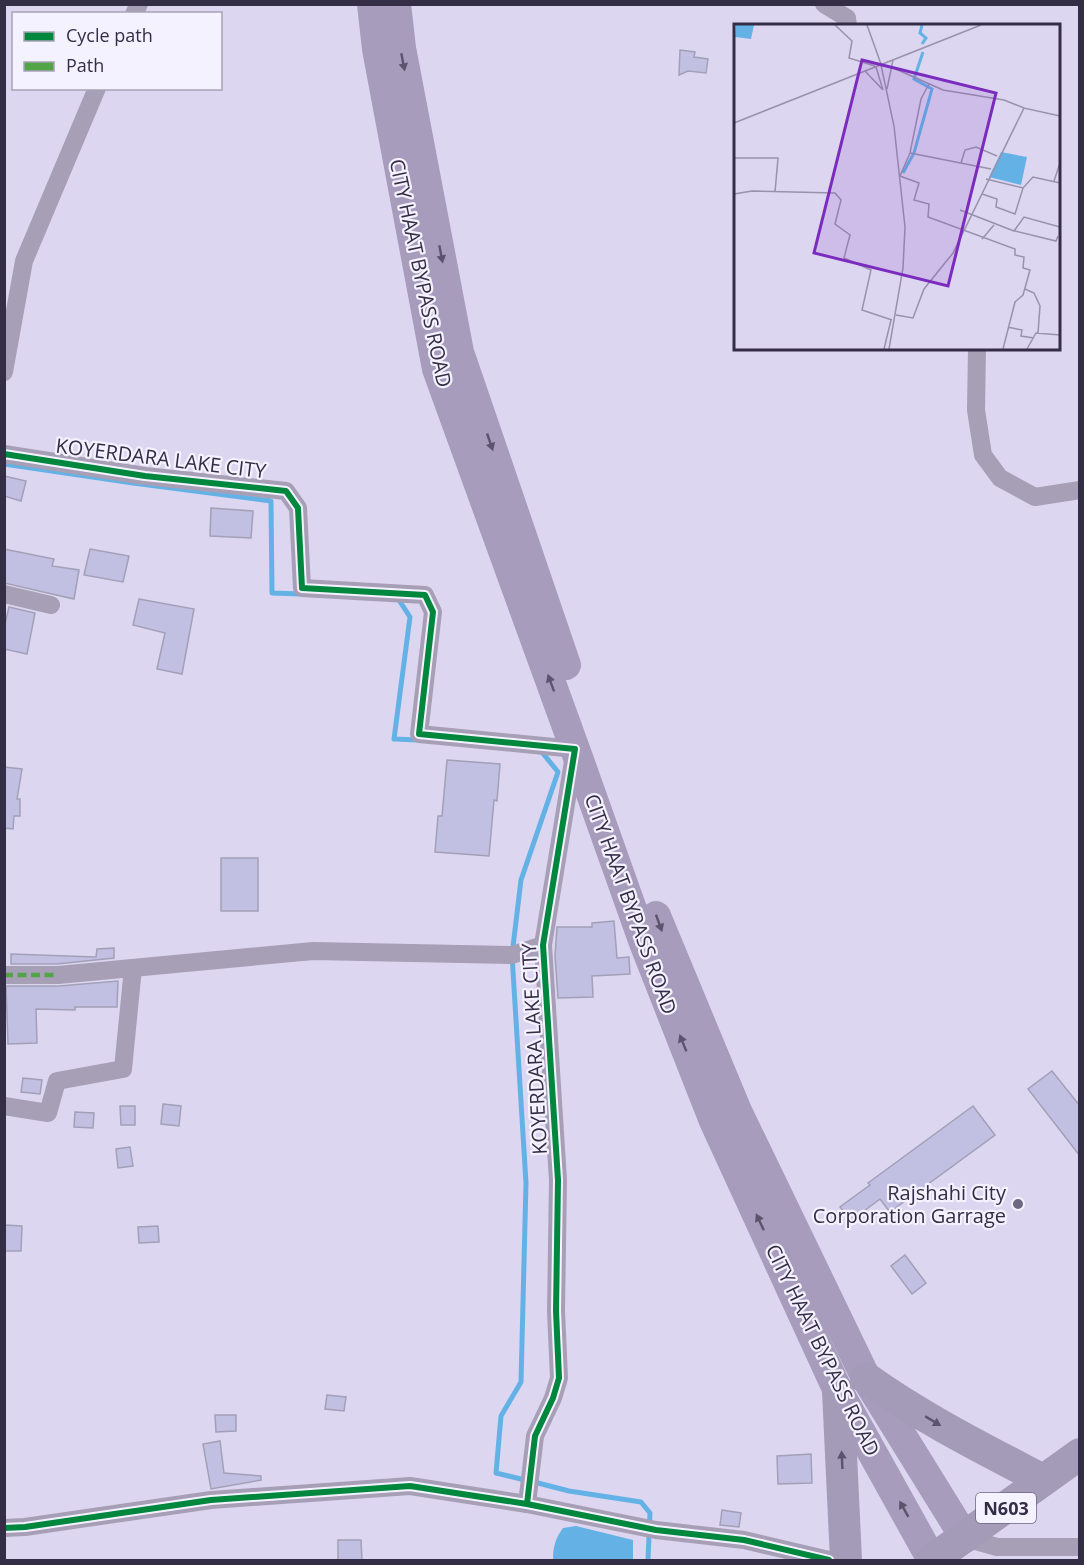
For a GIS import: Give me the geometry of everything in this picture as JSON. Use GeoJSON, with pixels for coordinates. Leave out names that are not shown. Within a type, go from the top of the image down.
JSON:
{"type":"FeatureCollection","features":[{"type":"Feature","properties":{"kind":"highway"},"geometry":{"type":"LineString","coordinates":[[866,1378],[946,1430],[1043,1480]]}},
{"type":"Feature","properties":{"kind":"highway"},"geometry":{"type":"LineString","coordinates":[[838,1391],[846,1560]]}},
{"type":"Feature","properties":{"kind":"highway","name":"N603"},"geometry":{"type":"LineString","coordinates":[[932,1560],[1080,1454]]}},
{"type":"Feature","properties":{"kind":"main road","name":"CITY HAAT BYPASS ROAD"},"geometry":{"type":"LineString","coordinates":[[372,4],[377,49],[437,369],[644,943],[714,1121],[838,1391],[932,1560]]}},
{"type":"Feature","properties":{"kind":"main road","name":"CITY HAAT BYPASS ROAD"},"geometry":{"type":"LineString","coordinates":[[396,4],[401,48],[459,352],[597,756],[663,937],[737,1112],[866,1378],[965,1538]]}},
{"type":"Feature","properties":{"kind":"street"},"geometry":{"type":"LineString","coordinates":[[824,4],[847,18],[848,24]]}},
{"type":"Feature","properties":{"kind":"street"},"geometry":{"type":"LineString","coordinates":[[4,372],[24,261],[96,90]]}},
{"type":"Feature","properties":{"kind":"street"},"geometry":{"type":"LineString","coordinates":[[977,350],[976,410],[983,456],[1000,478],[1035,497],[1080,490]]}},
{"type":"Feature","properties":{"kind":"street","name":"KOYERDARA LAKE CITY"},"geometry":{"type":"LineString","coordinates":[[4,454],[145,476],[286,491],[298,508],[302,588],[424,595],[433,612],[418,734],[575,749],[543,945],[558,1180],[556,1311],[559,1378],[553,1398],[535,1436],[527,1504]]}},
{"type":"Feature","properties":{"kind":"street"},"geometry":{"type":"LineString","coordinates":[[4,594],[51,605]]}},
{"type":"Feature","properties":{"kind":"street"},"geometry":{"type":"LineString","coordinates":[[4,975],[58,975],[313,951],[512,955],[543,945]]}},
{"type":"Feature","properties":{"kind":"street"},"geometry":{"type":"LineString","coordinates":[[4,1106],[48,1113],[57,1081],[123,1069],[133,968]]}},
{"type":"Feature","properties":{"kind":"street"},"geometry":{"type":"LineString","coordinates":[[4,1528],[25,1527],[210,1500],[410,1486],[527,1504],[649,1528],[744,1540],[829,1560]]}},
{"type":"Feature","properties":{"kind":"street"},"geometry":{"type":"LineString","coordinates":[[965,1538],[998,1547],[1080,1547]]}},
{"type":"Feature","properties":{"kind":"water"},"geometry":{"type":"Polygon","coordinates":[[[576,1526],[633,1540],[633,1560],[553,1560],[555,1543],[560,1532],[563,1528],[576,1526]]]}},
{"type":"Feature","properties":{"kind":"building"},"geometry":{"type":"Polygon","coordinates":[[[680,50],[695,52],[694,57],[708,59],[706,73],[688,71],[679,75],[680,50]]]}},
{"type":"Feature","properties":{"kind":"building"},"geometry":{"type":"Polygon","coordinates":[[[4,476],[26,481],[21,501],[4,496],[4,476]]]}},
{"type":"Feature","properties":{"kind":"building"},"geometry":{"type":"Polygon","coordinates":[[[211,508],[253,511],[251,538],[210,536],[211,508]]]}},
{"type":"Feature","properties":{"kind":"building"},"geometry":{"type":"Polygon","coordinates":[[[4,549],[54,559],[52,566],[79,570],[74,599],[4,583],[4,549]]]}},
{"type":"Feature","properties":{"kind":"building"},"geometry":{"type":"Polygon","coordinates":[[[90,549],[129,556],[123,582],[84,575],[90,549]]]}},
{"type":"Feature","properties":{"kind":"building"},"geometry":{"type":"Polygon","coordinates":[[[139,599],[194,609],[182,674],[157,669],[165,633],[133,625],[139,599]]]}},
{"type":"Feature","properties":{"kind":"building"},"geometry":{"type":"Polygon","coordinates":[[[9,607],[35,613],[27,654],[4,649],[4,628],[9,607]]]}},
{"type":"Feature","properties":{"kind":"building"},"geometry":{"type":"Polygon","coordinates":[[[447,760],[500,764],[489,856],[435,852],[438,816],[442,816],[447,760]]]}},
{"type":"Feature","properties":{"kind":"building"},"geometry":{"type":"Polygon","coordinates":[[[4,767],[22,769],[17,799],[20,799],[20,816],[14,816],[13,829],[4,828],[4,767]]]}},
{"type":"Feature","properties":{"kind":"building"},"geometry":{"type":"Polygon","coordinates":[[[221,858],[258,858],[258,911],[221,911],[221,858]]]}},
{"type":"Feature","properties":{"kind":"building"},"geometry":{"type":"Polygon","coordinates":[[[614,921],[617,958],[629,957],[630,974],[592,976],[593,997],[558,998],[555,956],[557,927],[592,927],[592,923],[614,921]]]}},
{"type":"Feature","properties":{"kind":"building"},"geometry":{"type":"Polygon","coordinates":[[[114,948],[114,958],[57,964],[11,964],[11,954],[96,957],[97,949],[114,948]]]}},
{"type":"Feature","properties":{"kind":"building"},"geometry":{"type":"Polygon","coordinates":[[[118,981],[117,1007],[75,1007],[75,1010],[36,1009],[37,1043],[8,1044],[6,986],[59,986],[118,981]]]}},
{"type":"Feature","properties":{"kind":"building"},"geometry":{"type":"Polygon","coordinates":[[[1052,1071],[1080,1106],[1080,1156],[1028,1089],[1052,1071]]]}},
{"type":"Feature","properties":{"kind":"building"},"geometry":{"type":"Polygon","coordinates":[[[23,1078],[42,1080],[40,1094],[21,1092],[23,1078]]]}},
{"type":"Feature","properties":{"kind":"building"},"geometry":{"type":"Polygon","coordinates":[[[163,1104],[181,1106],[179,1126],[161,1124],[163,1104]]]}},
{"type":"Feature","properties":{"kind":"building"},"geometry":{"type":"Polygon","coordinates":[[[120,1106],[135,1106],[135,1125],[121,1125],[120,1106]]]}},
{"type":"Feature","properties":{"kind":"building"},"geometry":{"type":"Polygon","coordinates":[[[973,1106],[995,1135],[890,1212],[880,1199],[851,1221],[840,1207],[870,1185],[868,1183],[973,1106]]]}},
{"type":"Feature","properties":{"kind":"building"},"geometry":{"type":"Polygon","coordinates":[[[75,1112],[94,1113],[93,1128],[74,1127],[75,1112]]]}},
{"type":"Feature","properties":{"kind":"building"},"geometry":{"type":"Polygon","coordinates":[[[130,1147],[133,1166],[118,1168],[116,1149],[130,1147]]]}},
{"type":"Feature","properties":{"kind":"building"},"geometry":{"type":"Polygon","coordinates":[[[4,1225],[22,1226],[21,1251],[4,1251],[4,1225]]]}},
{"type":"Feature","properties":{"kind":"building"},"geometry":{"type":"Polygon","coordinates":[[[158,1226],[159,1242],[139,1243],[138,1227],[158,1226]]]}},
{"type":"Feature","properties":{"kind":"building"},"geometry":{"type":"Polygon","coordinates":[[[905,1255],[926,1283],[912,1294],[891,1266],[905,1255]]]}},
{"type":"Feature","properties":{"kind":"building"},"geometry":{"type":"Polygon","coordinates":[[[327,1395],[346,1397],[344,1411],[325,1409],[327,1395]]]}},
{"type":"Feature","properties":{"kind":"building"},"geometry":{"type":"Polygon","coordinates":[[[215,1415],[236,1415],[236,1431],[216,1432],[215,1415]]]}},
{"type":"Feature","properties":{"kind":"building"},"geometry":{"type":"Polygon","coordinates":[[[220,1441],[224,1473],[261,1476],[261,1480],[211,1489],[203,1444],[220,1441]]]}},
{"type":"Feature","properties":{"kind":"building"},"geometry":{"type":"Polygon","coordinates":[[[811,1454],[812,1483],[778,1484],[777,1456],[811,1454]]]}},
{"type":"Feature","properties":{"kind":"building"},"geometry":{"type":"Polygon","coordinates":[[[722,1510],[741,1513],[739,1527],[720,1525],[722,1510]]]}},
{"type":"Feature","properties":{"kind":"building"},"geometry":{"type":"Polygon","coordinates":[[[338,1540],[361,1540],[362,1560],[338,1560],[338,1540]]]}},
{"type":"Feature","properties":{"kind":"waterway"},"geometry":{"type":"LineString","coordinates":[[4,464],[271,501],[272,593],[301,594]]}},
{"type":"Feature","properties":{"kind":"waterway"},"geometry":{"type":"LineString","coordinates":[[397,597],[410,617],[394,739],[418,740]]}},
{"type":"Feature","properties":{"kind":"waterway"},"geometry":{"type":"LineString","coordinates":[[525,1480],[496,1473],[501,1416],[521,1382],[526,1183],[512,955],[521,880],[558,772],[541,751]]}},
{"type":"Feature","properties":{"kind":"waterway"},"geometry":{"type":"LineString","coordinates":[[534,1482],[569,1491],[641,1502],[650,1513],[648,1560]]}},
{"type":"Feature","properties":{"kind":"marked path"},"geometry":{"type":"LineString","coordinates":[[4,975],[58,975]]}},
{"type":"Feature","properties":{"kind":"cycle path"},"geometry":{"type":"LineString","coordinates":[[4,454],[145,476],[286,491],[298,508],[302,588],[425,595],[433,612],[419,734],[575,749],[543,945],[558,1180],[556,1311],[559,1378],[553,1398],[535,1436],[527,1504]]}},
{"type":"Feature","properties":{"kind":"cycle path"},"geometry":{"type":"LineString","coordinates":[[4,1528],[25,1527],[211,1500],[410,1486],[527,1504],[656,1530],[744,1540],[829,1560]]}},
{"type":"Feature","properties":{"kind":"place","name":"Rajshahi City Corporation Garrage"},"geometry":{"type":"Point","coordinates":[1018,1204]}}]}
